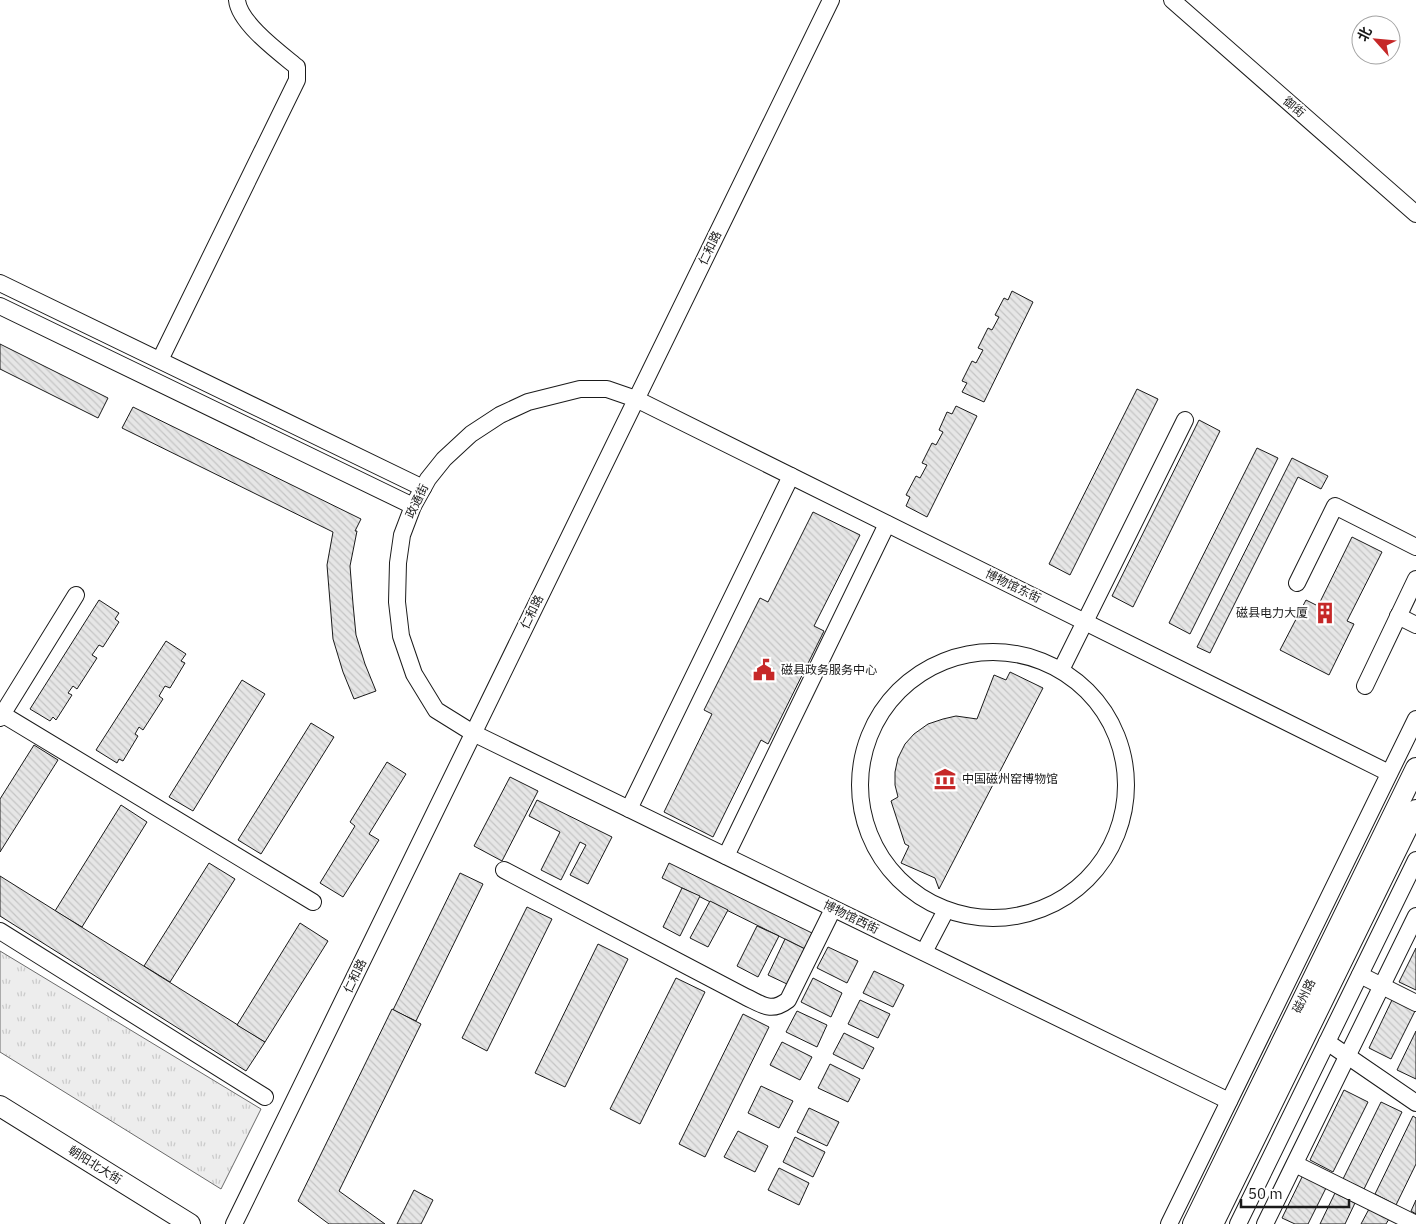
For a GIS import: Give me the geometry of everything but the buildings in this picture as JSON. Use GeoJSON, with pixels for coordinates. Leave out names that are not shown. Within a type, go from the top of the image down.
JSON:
{"type":"FeatureCollection","features":[{"type":"Feature","properties":{"kind":"main road","name":"磁州路"},"geometry":{"type":"LineString","coordinates":[[1193,1224],[1416,768]]}},
{"type":"Feature","properties":{"kind":"main road"},"geometry":{"type":"LineString","coordinates":[[1214,1224],[1416,810]]}},
{"type":"Feature","properties":{"kind":"main road","name":"朝阳北大街"},"geometry":{"type":"LineString","coordinates":[[0,1106],[190,1224]]}},
{"type":"Feature","properties":{"kind":"street"},"geometry":{"type":"LineString","coordinates":[[160,360],[297,80],[296,67],[262,39],[243,14],[237,0]]}},
{"type":"Feature","properties":{"kind":"street","name":"仁和路"},"geometry":{"type":"LineString","coordinates":[[234,1224],[831,0]]}},
{"type":"Feature","properties":{"kind":"street","name":"御街"},"geometry":{"type":"LineString","coordinates":[[1172,0],[1416,214]]}},
{"type":"Feature","properties":{"kind":"street"},"geometry":{"type":"LineString","coordinates":[[0,283],[423,488]]}},
{"type":"Feature","properties":{"kind":"street"},"geometry":{"type":"LineString","coordinates":[[0,306],[413,506]]}},
{"type":"Feature","properties":{"kind":"street","name":"政通街"},"geometry":{"type":"LineString","coordinates":[[473,733],[436,710],[414,674],[401,636],[396,602],[398,564],[402,535],[413,506],[428,479],[444,459],[471,434],[500,415],[528,402],[580,389],[607,389],[636,399]]}},
{"type":"Feature","properties":{"kind":"street","name":"博物馆东街"},"geometry":{"type":"LineString","coordinates":[[636,399],[1389,774]]}},
{"type":"Feature","properties":{"kind":"street"},"geometry":{"type":"LineString","coordinates":[[1061,670],[1185,420]]}},
{"type":"Feature","properties":{"kind":"street"},"geometry":{"type":"LineString","coordinates":[[629,809],[791,476]]}},
{"type":"Feature","properties":{"kind":"street"},"geometry":{"type":"LineString","coordinates":[[1297,583],[1335,506],[1416,548]]}},
{"type":"Feature","properties":{"kind":"street"},"geometry":{"type":"LineString","coordinates":[[726,856],[887,524]]}},
{"type":"Feature","properties":{"kind":"street"},"geometry":{"type":"LineString","coordinates":[[1365,686],[1416,579]]}},
{"type":"Feature","properties":{"kind":"street"},"geometry":{"type":"LineString","coordinates":[[76,595],[1,716],[313,902]]}},
{"type":"Feature","properties":{"kind":"street"},"geometry":{"type":"LineString","coordinates":[[1398,616],[1416,625]]}},
{"type":"Feature","properties":{"kind":"street"},"geometry":{"type":"LineString","coordinates":[[983,652],[1016,654],[1039,660],[1061,670],[1085,689],[1105,712],[1118,739],[1126,769],[1126,799],[1119,829],[1106,856],[1081,885],[1063,899],[1035,912],[1005,918],[975,918],[946,910],[931,903],[904,884],[883,860],[871,838],[864,815],[860,783],[865,750],[870,735],[886,706],[903,688],[922,673],[936,665],[967,655],[983,652]]}},
{"type":"Feature","properties":{"kind":"street"},"geometry":{"type":"LineString","coordinates":[[1169,1224],[1416,719]]}},
{"type":"Feature","properties":{"kind":"street","name":"博物馆西街"},"geometry":{"type":"LineString","coordinates":[[473,733],[1229,1101]]}},
{"type":"Feature","properties":{"kind":"street"},"geometry":{"type":"LineString","coordinates":[[1392,910],[1415,919],[1294,1164],[1269,1223],[1241,1217],[1416,860]]}},
{"type":"Feature","properties":{"kind":"street"},"geometry":{"type":"LineString","coordinates":[[504,870],[770,1008],[780,1006],[788,1000],[834,909]]}},
{"type":"Feature","properties":{"kind":"street"},"geometry":{"type":"LineString","coordinates":[[924,952],[946,910]]}},
{"type":"Feature","properties":{"kind":"street"},"geometry":{"type":"LineString","coordinates":[[0,931],[265,1097]]}},
{"type":"Feature","properties":{"kind":"street"},"geometry":{"type":"LineString","coordinates":[[1360,975],[1416,1003]]}},
{"type":"Feature","properties":{"kind":"street"},"geometry":{"type":"LineString","coordinates":[[1327,1042],[1416,1103]]}},
{"type":"Feature","properties":{"kind":"street"},"geometry":{"type":"LineString","coordinates":[[1294,1164],[1416,1224]]}},
{"type":"Feature","properties":{"kind":"green space"},"geometry":{"type":"Polygon","coordinates":[[[0,951],[261,1109],[221,1189],[0,1052],[0,951]]]}},
{"type":"Feature","properties":{"kind":"place","name":"磁县电力大厦"},"geometry":{"type":"Point","coordinates":[1325,613]}},
{"type":"Feature","properties":{"kind":"place","name":"磁县政务服务中心"},"geometry":{"type":"Point","coordinates":[764,670]}},
{"type":"Feature","properties":{"kind":"place","name":"中国磁州窑博物馆"},"geometry":{"type":"Point","coordinates":[945,779]}}]}
